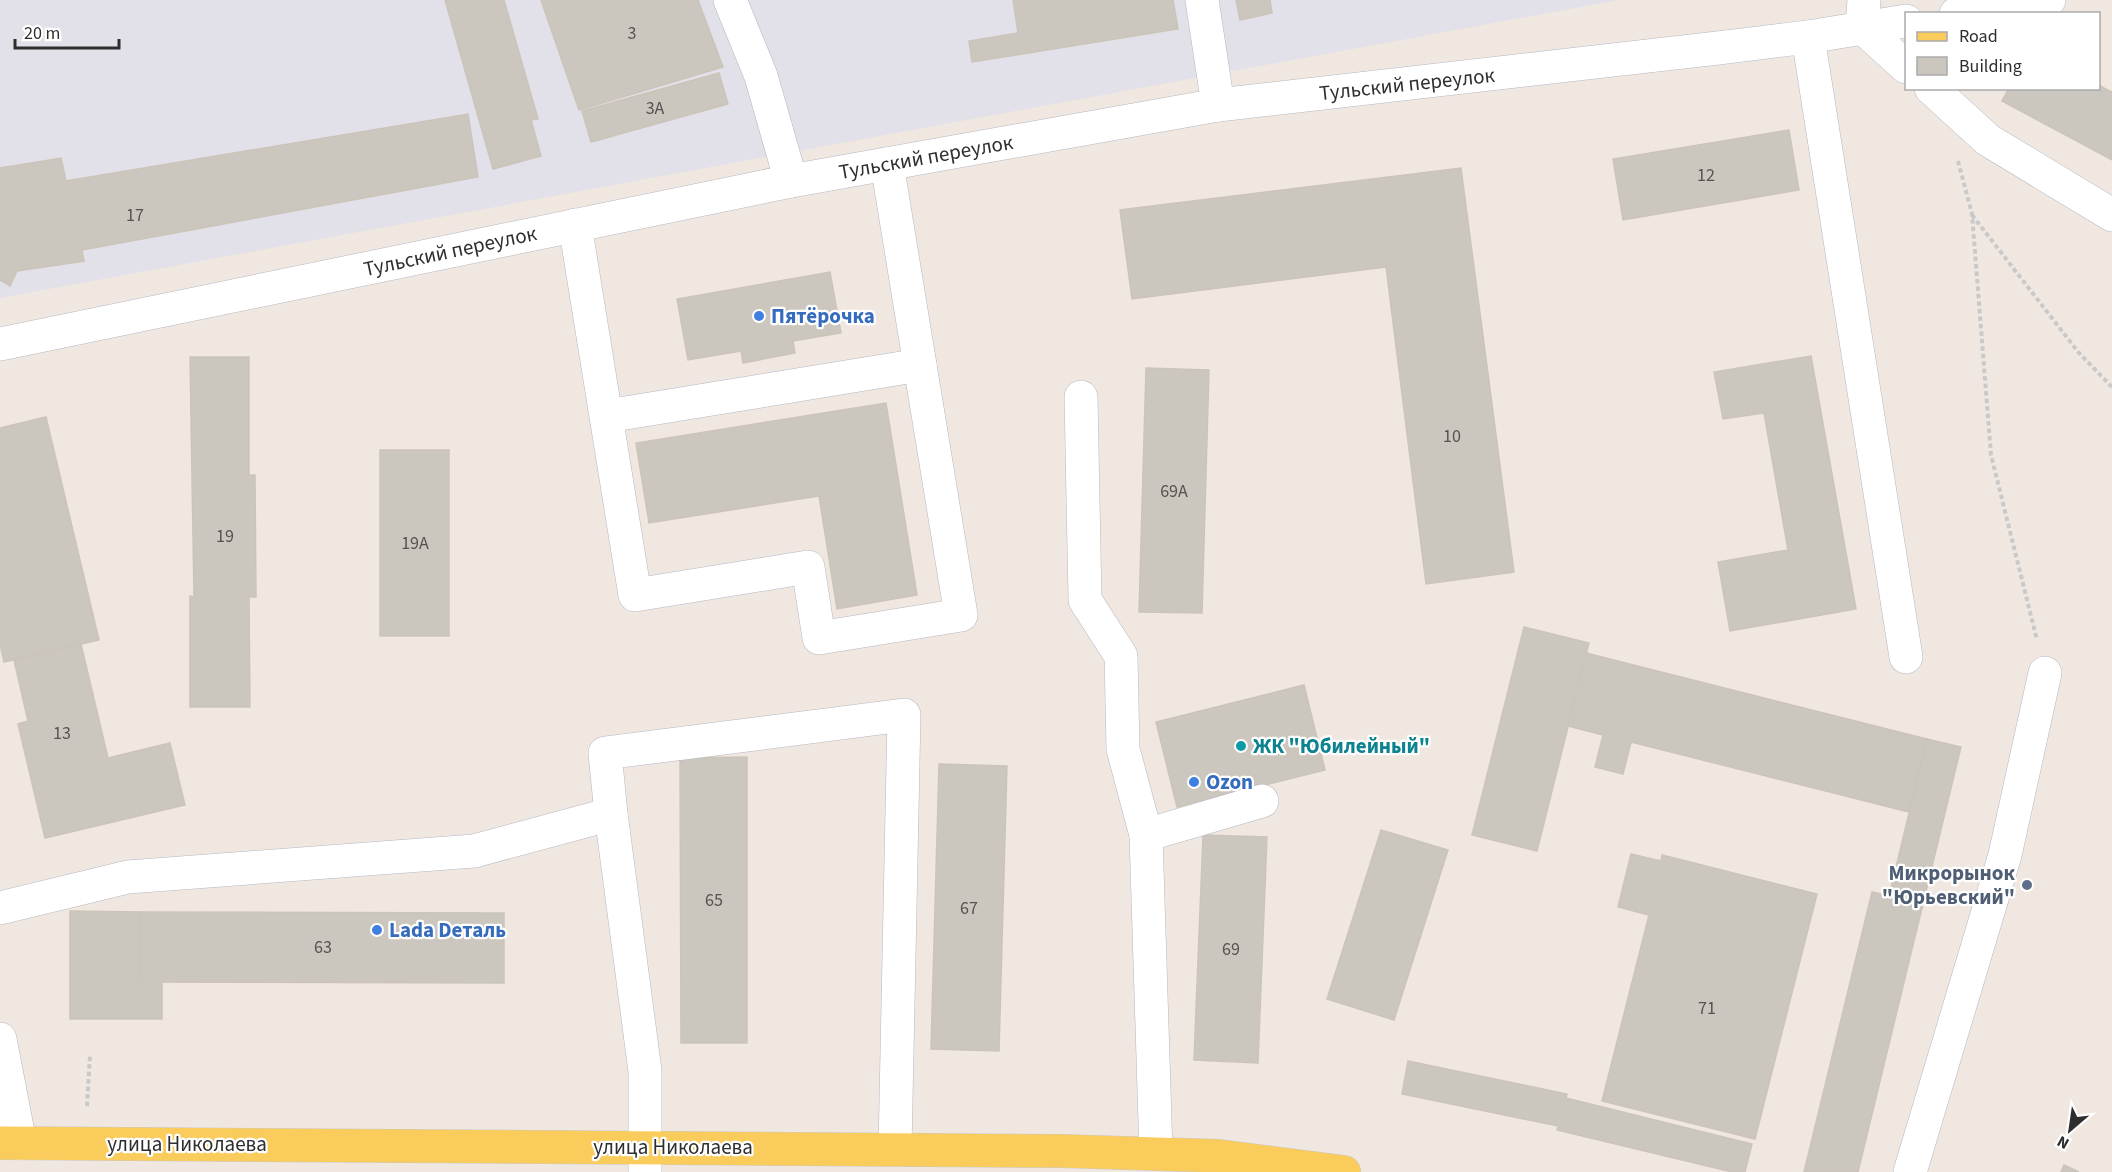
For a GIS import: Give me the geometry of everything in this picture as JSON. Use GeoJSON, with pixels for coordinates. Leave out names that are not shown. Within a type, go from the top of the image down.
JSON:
{"type":"FeatureCollection","features":[{"type":"Feature","properties":{"kind":"main road","name":"улица Николаева"},"geometry":{"type":"LineString","coordinates":[[10,1143],[644,1160],[895,1149],[1156,1153],[1219,1164],[1344,1172]]}},
{"type":"Feature","properties":{"kind":"street"},"geometry":{"type":"LineString","coordinates":[[730,0],[761,76],[790,181]]}},
{"type":"Feature","properties":{"kind":"street"},"geometry":{"type":"LineString","coordinates":[[1202,0],[1218,105]]}},
{"type":"Feature","properties":{"kind":"street"},"geometry":{"type":"LineString","coordinates":[[1969,12],[2049,0]]}},
{"type":"Feature","properties":{"kind":"street"},"geometry":{"type":"LineString","coordinates":[[1863,14],[1905,66]]}},
{"type":"Feature","properties":{"kind":"street","name":"Тульский переулок"},"geometry":{"type":"LineString","coordinates":[[0,344],[790,181],[1218,105],[1808,37],[1863,14],[1905,21]]}},
{"type":"Feature","properties":{"kind":"street"},"geometry":{"type":"LineString","coordinates":[[1808,37],[1906,657]]}},
{"type":"Feature","properties":{"kind":"street"},"geometry":{"type":"LineString","coordinates":[[1933,90],[1988,140],[2112,215]]}},
{"type":"Feature","properties":{"kind":"street"},"geometry":{"type":"LineString","coordinates":[[575,225],[635,595],[808,567],[819,638],[961,615],[887,164]]}},
{"type":"Feature","properties":{"kind":"street"},"geometry":{"type":"LineString","coordinates":[[607,416],[920,366]]}},
{"type":"Feature","properties":{"kind":"street"},"geometry":{"type":"LineString","coordinates":[[1081,397],[1085,600],[1121,656],[1123,749],[1146,835],[1156,1153]]}},
{"type":"Feature","properties":{"kind":"street"},"geometry":{"type":"LineString","coordinates":[[1911,1172],[2005,855],[2045,673]]}},
{"type":"Feature","properties":{"kind":"street"},"geometry":{"type":"LineString","coordinates":[[644,1160],[645,1071],[610,814],[605,753],[904,715],[895,1149]]}},
{"type":"Feature","properties":{"kind":"street"},"geometry":{"type":"LineString","coordinates":[[1146,835],[1262,801]]}},
{"type":"Feature","properties":{"kind":"street"},"geometry":{"type":"LineString","coordinates":[[0,908],[128,877],[474,851],[610,814]]}},
{"type":"Feature","properties":{"kind":"street"},"geometry":{"type":"LineString","coordinates":[[0,1040],[10,1143]]}},
{"type":"Feature","properties":{"kind":"path"},"geometry":{"type":"LineString","coordinates":[[1956,156],[1972,214],[1991,455],[2045,673]]}},
{"type":"Feature","properties":{"kind":"path"},"geometry":{"type":"LineString","coordinates":[[1972,214],[2079,353],[2112,387]]}},
{"type":"Feature","properties":{"kind":"path"},"geometry":{"type":"LineString","coordinates":[[87,1106],[90,1055]]}},
{"type":"Feature","properties":{"kind":"shaded area"},"geometry":{"type":"Polygon","coordinates":[[[0,0],[1619,0],[0,298],[0,0]]]}},
{"type":"Feature","properties":{"kind":"building"},"geometry":{"type":"Polygon","coordinates":[[[445,0],[504,0],[538,119],[531,120],[541,156],[493,169],[445,0]]]}},
{"type":"Feature","properties":{"kind":"building"},"geometry":{"type":"Polygon","coordinates":[[[541,0],[698,0],[723,67],[579,110],[541,0]]]}},
{"type":"Feature","properties":{"kind":"building"},"geometry":{"type":"Polygon","coordinates":[[[1013,0],[1173,0],[1178,29],[972,62],[969,41],[1018,33],[1013,0]]]}},
{"type":"Feature","properties":{"kind":"building"},"geometry":{"type":"Polygon","coordinates":[[[1236,0],[1270,0],[1272,13],[1240,20],[1236,0]]]}},
{"type":"Feature","properties":{"kind":"building"},"geometry":{"type":"Polygon","coordinates":[[[719,73],[728,104],[591,142],[582,111],[719,73]]]}},
{"type":"Feature","properties":{"kind":"building"},"geometry":{"type":"Polygon","coordinates":[[[2100,86],[2112,92],[2112,160],[2002,101],[2008,90],[2100,90],[2100,86]]]}},
{"type":"Feature","properties":{"kind":"building"},"geometry":{"type":"Polygon","coordinates":[[[468,114],[478,177],[82,250],[84,261],[17,271],[10,286],[0,280],[0,168],[61,158],[66,181],[468,114]]]}},
{"type":"Feature","properties":{"kind":"building"},"geometry":{"type":"Polygon","coordinates":[[[1789,130],[1799,190],[1623,220],[1613,159],[1789,130]]]}},
{"type":"Feature","properties":{"kind":"building"},"geometry":{"type":"Polygon","coordinates":[[[1461,168],[1514,572],[1426,584],[1386,267],[1132,299],[1120,210],[1461,168]]]}},
{"type":"Feature","properties":{"kind":"building","name":"Пятёрочка"},"geometry":{"type":"Polygon","coordinates":[[[830,272],[841,333],[793,341],[795,353],[743,363],[741,351],[688,360],[677,299],[830,272]]]}},
{"type":"Feature","properties":{"kind":"building"},"geometry":{"type":"Polygon","coordinates":[[[1811,356],[1856,609],[1730,631],[1718,562],[1788,550],[1764,413],[1723,419],[1714,372],[1811,356]]]}},
{"type":"Feature","properties":{"kind":"building"},"geometry":{"type":"Polygon","coordinates":[[[190,357],[249,357],[249,475],[255,475],[256,597],[249,597],[250,707],[190,707],[190,596],[194,597],[190,357]]]}},
{"type":"Feature","properties":{"kind":"building"},"geometry":{"type":"Polygon","coordinates":[[[1146,368],[1209,370],[1202,613],[1139,612],[1146,368]]]}},
{"type":"Feature","properties":{"kind":"building"},"geometry":{"type":"Polygon","coordinates":[[[886,403],[917,595],[837,609],[819,496],[649,523],[636,443],[886,403]]]}},
{"type":"Feature","properties":{"kind":"building"},"geometry":{"type":"Polygon","coordinates":[[[46,417],[99,640],[4,662],[0,644],[0,428],[46,417]]]}},
{"type":"Feature","properties":{"kind":"building"},"geometry":{"type":"Polygon","coordinates":[[[380,450],[449,450],[449,636],[380,636],[380,450]]]}},
{"type":"Feature","properties":{"kind":"building"},"geometry":{"type":"Polygon","coordinates":[[[1524,627],[1589,643],[1537,851],[1472,835],[1524,627]]]}},
{"type":"Feature","properties":{"kind":"building"},"geometry":{"type":"Polygon","coordinates":[[[81,644],[108,758],[170,743],[185,805],[45,838],[18,724],[28,721],[14,660],[81,644]]]}},
{"type":"Feature","properties":{"kind":"building"},"geometry":{"type":"Polygon","coordinates":[[[1586,653],[1927,739],[1909,812],[1631,742],[1623,774],[1595,767],[1603,735],[1568,726],[1586,653]]]}},
{"type":"Feature","properties":{"kind":"building","name":"ЖК \"Юбилейный\""},"geometry":{"type":"Polygon","coordinates":[[[1304,685],[1325,770],[1177,807],[1156,722],[1304,685]]]}},
{"type":"Feature","properties":{"kind":"building"},"geometry":{"type":"Polygon","coordinates":[[[1927,739],[1961,747],[1858,1172],[1804,1172],[1872,892],[1889,896],[1927,739]]]}},
{"type":"Feature","properties":{"kind":"building"},"geometry":{"type":"Polygon","coordinates":[[[747,757],[747,1043],[681,1043],[680,758],[747,757]]]}},
{"type":"Feature","properties":{"kind":"building"},"geometry":{"type":"Polygon","coordinates":[[[939,764],[1007,766],[999,1051],[931,1049],[939,764]]]}},
{"type":"Feature","properties":{"kind":"building"},"geometry":{"type":"Polygon","coordinates":[[[1381,830],[1448,850],[1394,1020],[1327,999],[1381,830]]]}},
{"type":"Feature","properties":{"kind":"building"},"geometry":{"type":"Polygon","coordinates":[[[1203,835],[1267,837],[1258,1063],[1194,1060],[1203,835]]]}},
{"type":"Feature","properties":{"kind":"building"},"geometry":{"type":"Polygon","coordinates":[[[1631,854],[1661,861],[1662,855],[1817,894],[1755,1139],[1602,1101],[1649,915],[1618,907],[1631,854]]]}},
{"type":"Feature","properties":{"kind":"building"},"geometry":{"type":"Polygon","coordinates":[[[70,911],[141,912],[141,982],[162,981],[162,1019],[70,1019],[70,911]]]}},
{"type":"Feature","properties":{"kind":"building"},"geometry":{"type":"Polygon","coordinates":[[[141,912],[504,913],[504,983],[141,982],[141,912]]]}},
{"type":"Feature","properties":{"kind":"building"},"geometry":{"type":"Polygon","coordinates":[[[1408,1061],[1567,1094],[1566,1098],[1752,1144],[1745,1172],[1732,1172],[1557,1130],[1558,1126],[1402,1094],[1408,1061]]]}},
{"type":"Feature","properties":{"kind":"building"},"geometry":{"type":"Polygon","coordinates":[[[2064,1165],[2079,1172],[2061,1172],[2064,1165]]]}},
{"type":"Feature","properties":{"kind":"place","name":"Пятёрочка"},"geometry":{"type":"Point","coordinates":[759,316]}},
{"type":"Feature","properties":{"kind":"place","name":"ЖК \"Юбилейный\""},"geometry":{"type":"Point","coordinates":[1241,746]}},
{"type":"Feature","properties":{"kind":"place","name":"Ozon"},"geometry":{"type":"Point","coordinates":[1194,782]}},
{"type":"Feature","properties":{"kind":"place","name":"Микрорынок \"Юрьевский\""},"geometry":{"type":"Point","coordinates":[2027,885]}},
{"type":"Feature","properties":{"kind":"place","name":"Lada Dеталь"},"geometry":{"type":"Point","coordinates":[377,930]}}]}
